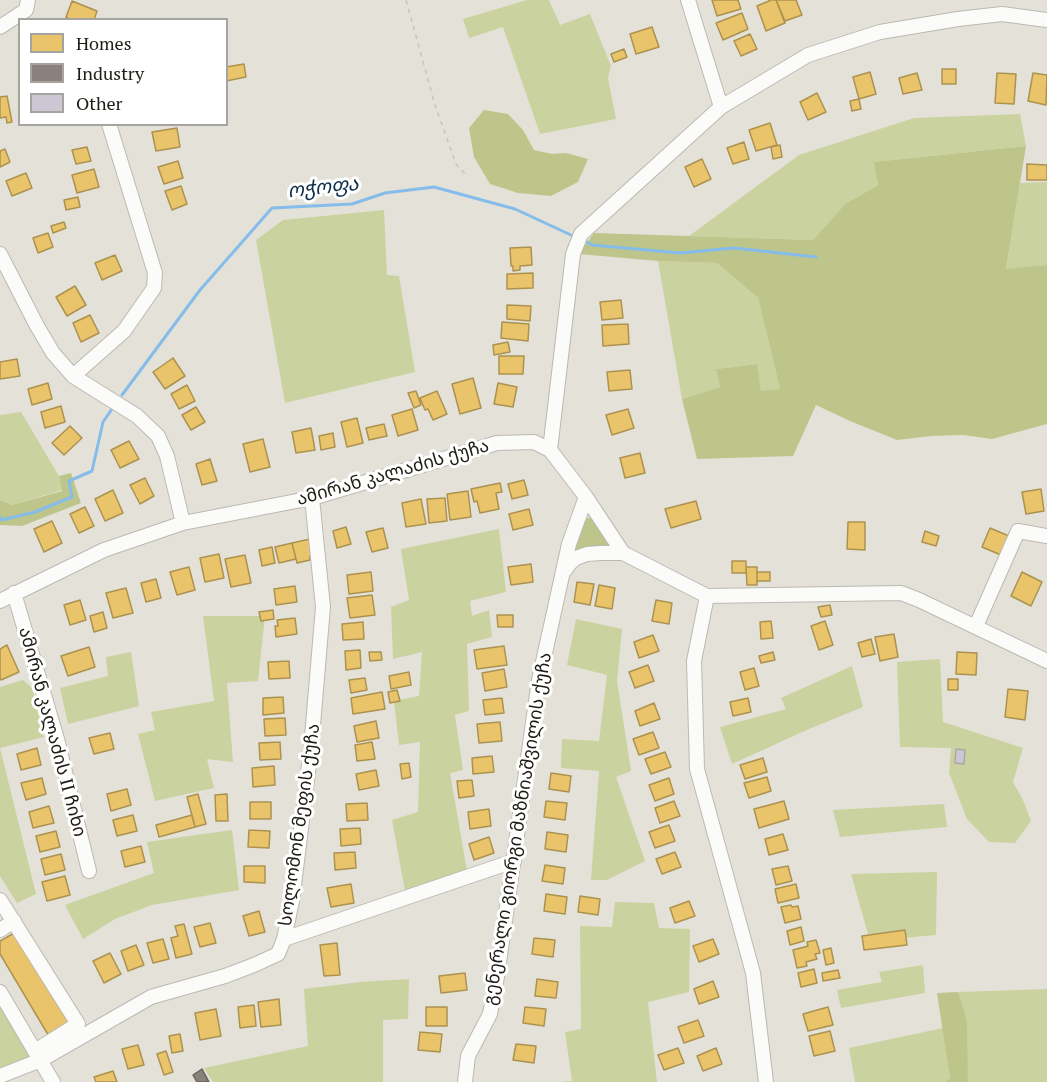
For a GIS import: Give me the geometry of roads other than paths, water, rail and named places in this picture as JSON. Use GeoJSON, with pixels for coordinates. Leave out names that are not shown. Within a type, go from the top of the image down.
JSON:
{"type":"FeatureCollection","features":[{"type":"Feature","properties":{"kind":"street"},"geometry":{"type":"LineString","coordinates":[[688,0],[721,107]]}},
{"type":"Feature","properties":{"kind":"street"},"geometry":{"type":"LineString","coordinates":[[0,27],[30,10]]}},
{"type":"Feature","properties":{"kind":"street"},"geometry":{"type":"LineString","coordinates":[[623,553],[586,497],[550,450],[573,254],[581,234],[721,107],[808,55],[880,32],[958,19],[1002,14],[1047,20]]}},
{"type":"Feature","properties":{"kind":"street"},"geometry":{"type":"LineString","coordinates":[[73,376],[124,331],[154,288],[155,273],[110,126]]}},
{"type":"Feature","properties":{"kind":"street"},"geometry":{"type":"LineString","coordinates":[[0,254],[53,353],[73,376],[137,416],[158,436],[167,456],[183,523]]}},
{"type":"Feature","properties":{"kind":"street","name":"ამირან კალაძის ქუჩა"},"geometry":{"type":"LineString","coordinates":[[0,601],[104,550],[183,523],[312,498],[497,443],[534,442],[550,450]]}},
{"type":"Feature","properties":{"kind":"street","name":"გენერალი გიორგი მაზნიაშვილის ქუჩა"},"geometry":{"type":"LineString","coordinates":[[465,1082],[468,1056],[489,1014],[497,977],[539,680],[569,544],[586,497]]}},
{"type":"Feature","properties":{"kind":"street","name":"სოლომონ მეფის ქუჩა"},"geometry":{"type":"LineString","coordinates":[[0,1076],[151,997],[225,975],[278,954],[284,939],[292,901],[311,748],[323,607],[312,498]]}},
{"type":"Feature","properties":{"kind":"street"},"geometry":{"type":"LineString","coordinates":[[976,626],[1018,531],[1047,536]]}},
{"type":"Feature","properties":{"kind":"street"},"geometry":{"type":"LineString","coordinates":[[562,573],[576,558],[587,554],[623,553],[707,596],[901,593],[1047,661]]}},
{"type":"Feature","properties":{"kind":"street","name":"ამირან კალაძის II ჩიხი"},"geometry":{"type":"LineString","coordinates":[[14,593],[57,739],[88,871]]}},
{"type":"Feature","properties":{"kind":"street"},"geometry":{"type":"LineString","coordinates":[[707,596],[694,661],[697,769],[753,973],[766,1082]]}},
{"type":"Feature","properties":{"kind":"street"},"geometry":{"type":"LineString","coordinates":[[284,939],[514,861]]}},
{"type":"Feature","properties":{"kind":"street"},"geometry":{"type":"LineString","coordinates":[[0,900],[78,1024],[38,1055]]}},
{"type":"Feature","properties":{"kind":"street"},"geometry":{"type":"LineString","coordinates":[[0,930],[14,921]]}},
{"type":"Feature","properties":{"kind":"street"},"geometry":{"type":"LineString","coordinates":[[0,992],[53,1082]]}},
{"type":"Feature","properties":{"kind":"waterway","name":"ოჭოფა"},"geometry":{"type":"LineString","coordinates":[[122,395],[200,290],[272,208],[352,204],[385,193],[434,187],[515,209],[571,235]]}},
{"type":"Feature","properties":{"kind":"waterway","name":"ოჭოფა"},"geometry":{"type":"LineString","coordinates":[[587,242],[592,245],[680,253],[734,248],[816,257]]}},
{"type":"Feature","properties":{"kind":"waterway","name":"ოჭოფა"},"geometry":{"type":"LineString","coordinates":[[0,517],[2,520],[35,512],[72,497],[69,481],[92,471],[103,422],[112,409]]}}]}
